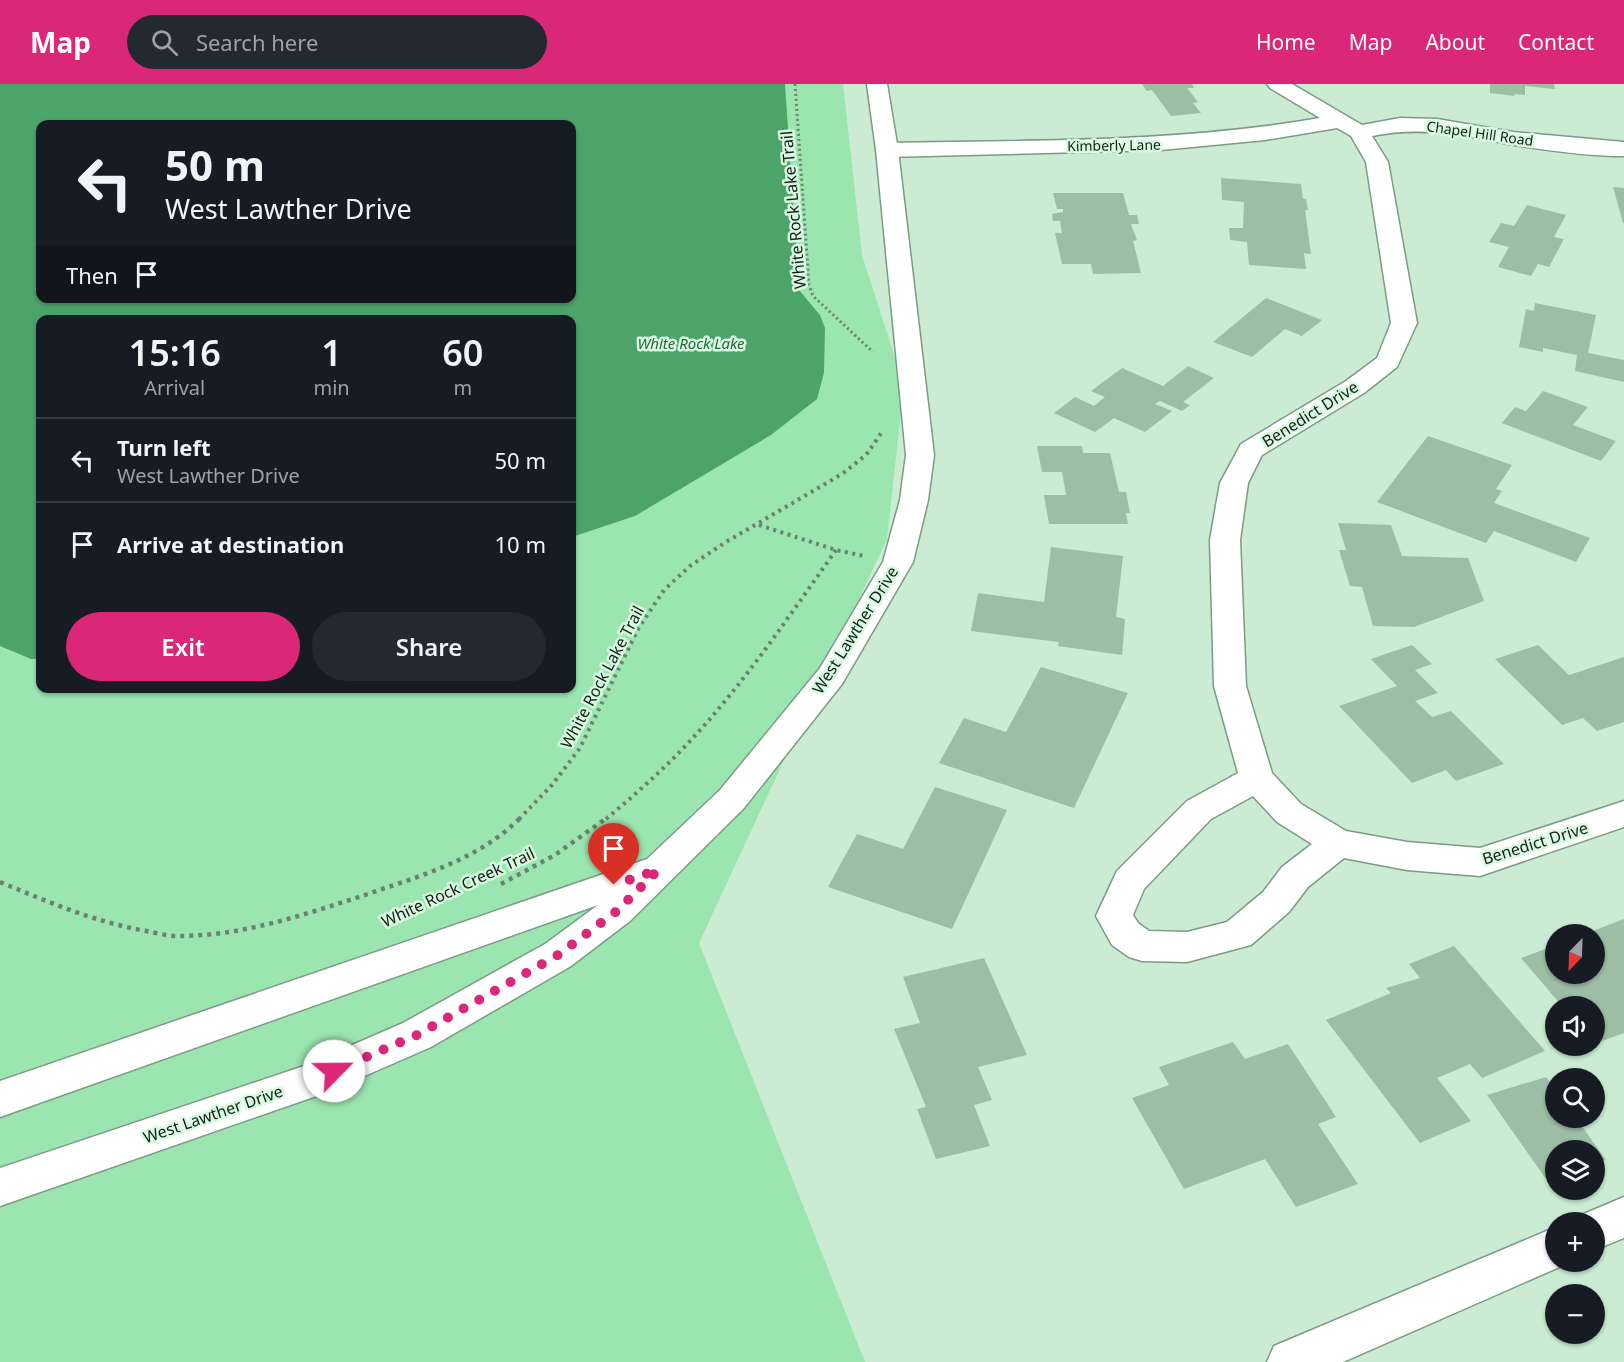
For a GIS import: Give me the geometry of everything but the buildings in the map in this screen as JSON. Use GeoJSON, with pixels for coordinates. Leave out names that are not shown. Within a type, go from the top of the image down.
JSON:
{"type":"FeatureCollection","features":[{"type":"Feature","properties":{"kind":"street","name":"West Lawther Drive"},"geometry":{"type":"LineString","coordinates":[[0,1187],[314,1080],[417,1035],[558,955],[617,911],[732,799],[831,676],[898,562],[914,500],[920,455],[887,150],[877,84]]}},
{"type":"Feature","properties":{"kind":"street"},"geometry":{"type":"LineString","coordinates":[[1277,84],[1349,126]]}},
{"type":"Feature","properties":{"kind":"street","name":"Chapel Hill Road"},"geometry":{"type":"LineString","coordinates":[[1349,126],[1437,125],[1514,138],[1624,149]]}},
{"type":"Feature","properties":{"kind":"street","name":"Kimberly Lane"},"geometry":{"type":"LineString","coordinates":[[887,150],[1161,144],[1349,126]]}},
{"type":"Feature","properties":{"kind":"street","name":"Benedict Drive"},"geometry":{"type":"LineString","coordinates":[[1349,126],[1377,162],[1404,323],[1388,362],[1354,387],[1251,450],[1234,483],[1225,540],[1230,686],[1257,778],[1289,813],[1338,843],[1407,856],[1480,861],[1624,814]]}},
{"type":"Feature","properties":{"kind":"street"},"geometry":{"type":"LineString","coordinates":[[1257,778],[1199,810],[1130,881],[1114,916],[1125,934],[1142,946],[1187,947],[1238,934],[1276,902],[1295,877],[1338,843]]}},
{"type":"Feature","properties":{"kind":"street","name":"West Lawther Drive"},"geometry":{"type":"LineString","coordinates":[[0,1099],[658,870]]}},
{"type":"Feature","properties":{"kind":"street"},"geometry":{"type":"LineString","coordinates":[[1605,1225],[1624,1217]]}},
{"type":"Feature","properties":{"kind":"street"},"geometry":{"type":"LineString","coordinates":[[1266,1362],[1300,1358],[1545,1252]]}},
{"type":"Feature","properties":{"kind":"path","name":"White Rock Lake Trail"},"geometry":{"type":"LineString","coordinates":[[795,84],[808,285],[813,296],[875,354]]}},
{"type":"Feature","properties":{"kind":"path","name":"White Rock Lake Trail"},"geometry":{"type":"LineString","coordinates":[[0,882],[77,914],[122,927],[176,936],[238,931],[295,918],[441,869],[480,850],[515,823],[552,785],[580,748],[638,629],[664,590],[690,566],[726,542],[842,474],[867,455],[882,432],[883,424]]}},
{"type":"Feature","properties":{"kind":"path","name":"White Rock Creek Trail"},"geometry":{"type":"LineString","coordinates":[[498,885],[586,836],[639,793],[690,742],[769,646],[836,550],[758,525]]}},
{"type":"Feature","properties":{"kind":"shaded area"},"geometry":{"type":"Polygon","coordinates":[[[0,84],[843,84],[862,255],[904,386],[887,539],[699,943],[865,1362],[0,1362],[0,84]]]}},
{"type":"Feature","properties":{"kind":"water","name":"White Rock Lake"},"geometry":{"type":"Polygon","coordinates":[[[0,84],[785,84],[799,290],[820,315],[825,328],[824,373],[817,399],[771,435],[635,516],[576,536],[576,315],[36,315],[36,659],[0,646],[0,84]]]}},
{"type":"Feature","properties":{"kind":"route"},"geometry":{"type":"LineString","coordinates":[[334,1071],[417,1035],[558,955],[617,911],[658,870],[614,885]]}}]}
